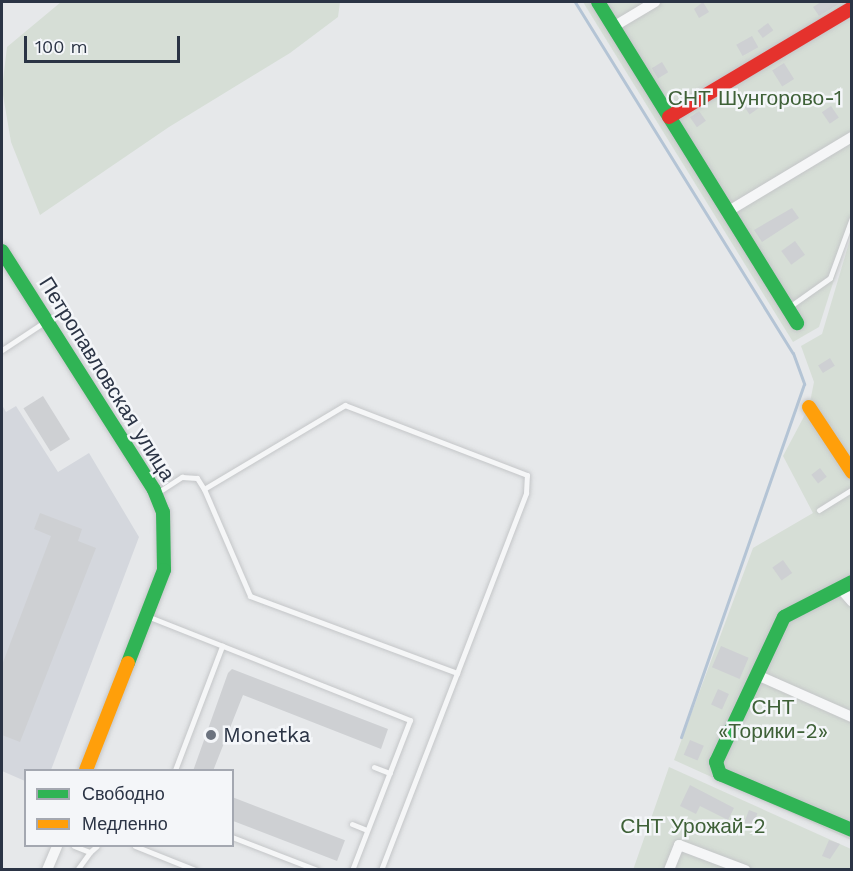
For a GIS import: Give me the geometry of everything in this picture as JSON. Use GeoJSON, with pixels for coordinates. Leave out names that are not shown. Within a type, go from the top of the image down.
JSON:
{"type":"FeatureCollection","features":[{"type":"Feature","properties":{"kind":"street"},"geometry":{"type":"LineString","coordinates":[[598,2],[797,323]]}},
{"type":"Feature","properties":{"kind":"street"},"geometry":{"type":"LineString","coordinates":[[613,27],[655,2]]}},
{"type":"Feature","properties":{"kind":"street"},"geometry":{"type":"LineString","coordinates":[[669,117],[852,8]]}},
{"type":"Feature","properties":{"kind":"street"},"geometry":{"type":"LineString","coordinates":[[727,212],[852,137]]}},
{"type":"Feature","properties":{"kind":"street","name":"Петропавловская улица"},"geometry":{"type":"LineString","coordinates":[[2,251],[155,494],[163,512],[167,555],[147,616],[87,769]]}},
{"type":"Feature","properties":{"kind":"street"},"geometry":{"type":"LineString","coordinates":[[807,404],[851,470]]}},
{"type":"Feature","properties":{"kind":"street"},"geometry":{"type":"LineString","coordinates":[[852,602],[846,585],[784,617],[716,762],[720,774],[852,830]]}},
{"type":"Feature","properties":{"kind":"street"},"geometry":{"type":"LineString","coordinates":[[758,675],[852,717]]}},
{"type":"Feature","properties":{"kind":"street"},"geometry":{"type":"LineString","coordinates":[[669,870],[679,845],[745,870]]}},
{"type":"Feature","properties":{"kind":"street"},"geometry":{"type":"LineString","coordinates":[[47,870],[57,847]]}},
{"type":"Feature","properties":{"kind":"lane"},"geometry":{"type":"LineString","coordinates":[[788,308],[830,278],[852,218]]}},
{"type":"Feature","properties":{"kind":"lane"},"geometry":{"type":"LineString","coordinates":[[2,350],[47,320]]}},
{"type":"Feature","properties":{"kind":"lane"},"geometry":{"type":"LineString","coordinates":[[204,489],[345,405],[527,475],[526,493],[381,870]]}},
{"type":"Feature","properties":{"kind":"lane"},"geometry":{"type":"LineString","coordinates":[[155,494],[182,477],[197,478],[204,489],[250,596],[457,673]]}},
{"type":"Feature","properties":{"kind":"lane"},"geometry":{"type":"LineString","coordinates":[[819,510],[852,489]]}},
{"type":"Feature","properties":{"kind":"lane"},"geometry":{"type":"LineString","coordinates":[[147,616],[410,720],[352,870]]}},
{"type":"Feature","properties":{"kind":"lane"},"geometry":{"type":"LineString","coordinates":[[175,769],[222,646]]}},
{"type":"Feature","properties":{"kind":"lane"},"geometry":{"type":"LineString","coordinates":[[374,767],[390,773]]}},
{"type":"Feature","properties":{"kind":"lane"},"geometry":{"type":"LineString","coordinates":[[352,824],[368,830]]}},
{"type":"Feature","properties":{"kind":"lane"},"geometry":{"type":"LineString","coordinates":[[234,838],[317,870]]}},
{"type":"Feature","properties":{"kind":"lane"},"geometry":{"type":"LineString","coordinates":[[77,847],[90,852]]}},
{"type":"Feature","properties":{"kind":"lane"},"geometry":{"type":"LineString","coordinates":[[77,870],[96,847]]}},
{"type":"Feature","properties":{"kind":"lane"},"geometry":{"type":"LineString","coordinates":[[138,847],[195,870]]}},
{"type":"Feature","properties":{"kind":"shaded area"},"geometry":{"type":"Polygon","coordinates":[[[2,405],[6,412],[16,406],[58,472],[89,453],[139,537],[51,769],[24,769],[24,781],[2,771],[2,405]]]}},
{"type":"Feature","properties":{"kind":"green space"},"geometry":{"type":"Polygon","coordinates":[[[61,2],[340,2],[338,17],[290,53],[169,127],[40,215],[11,142],[2,89],[7,47],[61,2]]]}},
{"type":"Feature","properties":{"kind":"green space","name":"СНТ Шунгорово-1"},"geometry":{"type":"Polygon","coordinates":[[[583,2],[851,2],[851,226],[819,327],[793,342],[583,2]]]}},
{"type":"Feature","properties":{"kind":"green space","name":"СНТ «Торики-2»"},"geometry":{"type":"Polygon","coordinates":[[[851,236],[851,840],[674,760],[753,548],[813,513],[783,456],[809,407],[814,382],[801,346],[822,334],[851,236]]]}},
{"type":"Feature","properties":{"kind":"green space","name":"СНТ Урожай-2"},"geometry":{"type":"Polygon","coordinates":[[[669,767],[851,849],[851,869],[633,870],[669,767]]]}},
{"type":"Feature","properties":{"kind":"building"},"geometry":{"type":"Polygon","coordinates":[[[703,2],[709,12],[699,18],[694,9],[703,2]]]}},
{"type":"Feature","properties":{"kind":"building"},"geometry":{"type":"Polygon","coordinates":[[[821,2],[842,2],[819,16],[813,7],[821,2]]]}},
{"type":"Feature","properties":{"kind":"building"},"geometry":{"type":"Polygon","coordinates":[[[768,23],[773,30],[763,38],[757,31],[768,23]]]}},
{"type":"Feature","properties":{"kind":"building"},"geometry":{"type":"Polygon","coordinates":[[[752,36],[758,47],[743,56],[736,45],[752,36]]]}},
{"type":"Feature","properties":{"kind":"building"},"geometry":{"type":"Polygon","coordinates":[[[662,62],[668,72],[658,78],[652,68],[662,62]]]}},
{"type":"Feature","properties":{"kind":"building"},"geometry":{"type":"Polygon","coordinates":[[[784,63],[794,79],[782,87],[772,70],[784,63]]]}},
{"type":"Feature","properties":{"kind":"building"},"geometry":{"type":"Polygon","coordinates":[[[755,96],[762,106],[750,114],[743,105],[755,96]]]}},
{"type":"Feature","properties":{"kind":"building"},"geometry":{"type":"Polygon","coordinates":[[[831,106],[839,118],[830,124],[822,112],[831,106]]]}},
{"type":"Feature","properties":{"kind":"building"},"geometry":{"type":"Polygon","coordinates":[[[699,111],[706,121],[697,127],[690,117],[699,111]]]}},
{"type":"Feature","properties":{"kind":"building"},"geometry":{"type":"Polygon","coordinates":[[[792,208],[799,218],[762,242],[754,230],[792,208]]]}},
{"type":"Feature","properties":{"kind":"building"},"geometry":{"type":"Polygon","coordinates":[[[795,241],[805,255],[791,265],[781,251],[795,241]]]}},
{"type":"Feature","properties":{"kind":"building"},"geometry":{"type":"Polygon","coordinates":[[[830,358],[835,366],[823,373],[818,365],[830,358]]]}},
{"type":"Feature","properties":{"kind":"building"},"geometry":{"type":"Polygon","coordinates":[[[43,396],[70,439],[51,451],[23,408],[43,396]]]}},
{"type":"Feature","properties":{"kind":"building"},"geometry":{"type":"Polygon","coordinates":[[[820,468],[827,477],[818,483],[811,475],[820,468]]]}},
{"type":"Feature","properties":{"kind":"building"},"geometry":{"type":"Polygon","coordinates":[[[40,513],[82,529],[78,541],[96,548],[20,742],[2,735],[2,665],[51,536],[34,529],[40,513]]]}},
{"type":"Feature","properties":{"kind":"building"},"geometry":{"type":"Polygon","coordinates":[[[783,560],[792,573],[782,581],[772,567],[783,560]]]}},
{"type":"Feature","properties":{"kind":"building"},"geometry":{"type":"Polygon","coordinates":[[[721,646],[749,658],[740,679],[712,667],[721,646]]]}},
{"type":"Feature","properties":{"kind":"building"},"geometry":{"type":"Polygon","coordinates":[[[232,669],[388,729],[381,749],[243,695],[214,769],[194,769],[228,673],[232,669]]]}},
{"type":"Feature","properties":{"kind":"building"},"geometry":{"type":"Polygon","coordinates":[[[718,689],[729,694],[722,709],[711,705],[718,689]]]}},
{"type":"Feature","properties":{"kind":"building"},"geometry":{"type":"Polygon","coordinates":[[[690,740],[704,746],[698,761],[684,755],[690,740]]]}},
{"type":"Feature","properties":{"kind":"building"},"geometry":{"type":"Polygon","coordinates":[[[690,785],[734,808],[728,820],[700,806],[696,814],[680,806],[690,785]]]}},
{"type":"Feature","properties":{"kind":"building"},"geometry":{"type":"Polygon","coordinates":[[[234,798],[345,840],[337,861],[234,821],[234,798]]]}},
{"type":"Feature","properties":{"kind":"building"},"geometry":{"type":"Polygon","coordinates":[[[749,810],[757,813],[752,828],[743,825],[749,810]]]}},
{"type":"Feature","properties":{"kind":"building"},"geometry":{"type":"Polygon","coordinates":[[[829,840],[840,844],[830,859],[822,856],[829,840]]]}},
{"type":"Feature","properties":{"kind":"waterway"},"geometry":{"type":"LineString","coordinates":[[575,2],[793,353],[804,384],[681,737]]}},
{"type":"Feature","properties":{"kind":"traffic: fast"},"geometry":{"type":"LineString","coordinates":[[598,2],[797,323]]}},
{"type":"Feature","properties":{"kind":"traffic: fast"},"geometry":{"type":"LineString","coordinates":[[2,251],[154,490],[163,512],[164,570],[128,663]]}},
{"type":"Feature","properties":{"kind":"traffic: fast"},"geometry":{"type":"LineString","coordinates":[[852,582],[784,617],[716,762],[720,774],[852,830]]}},
{"type":"Feature","properties":{"kind":"traffic: slow"},"geometry":{"type":"LineString","coordinates":[[809,407],[852,472]]}},
{"type":"Feature","properties":{"kind":"traffic: slow"},"geometry":{"type":"LineString","coordinates":[[86,769],[128,663]]}},
{"type":"Feature","properties":{"kind":"traffic: jam"},"geometry":{"type":"LineString","coordinates":[[669,117],[852,8]]}},
{"type":"Feature","properties":{"kind":"place","name":"Monetka"},"geometry":{"type":"Point","coordinates":[211,735]}}]}
